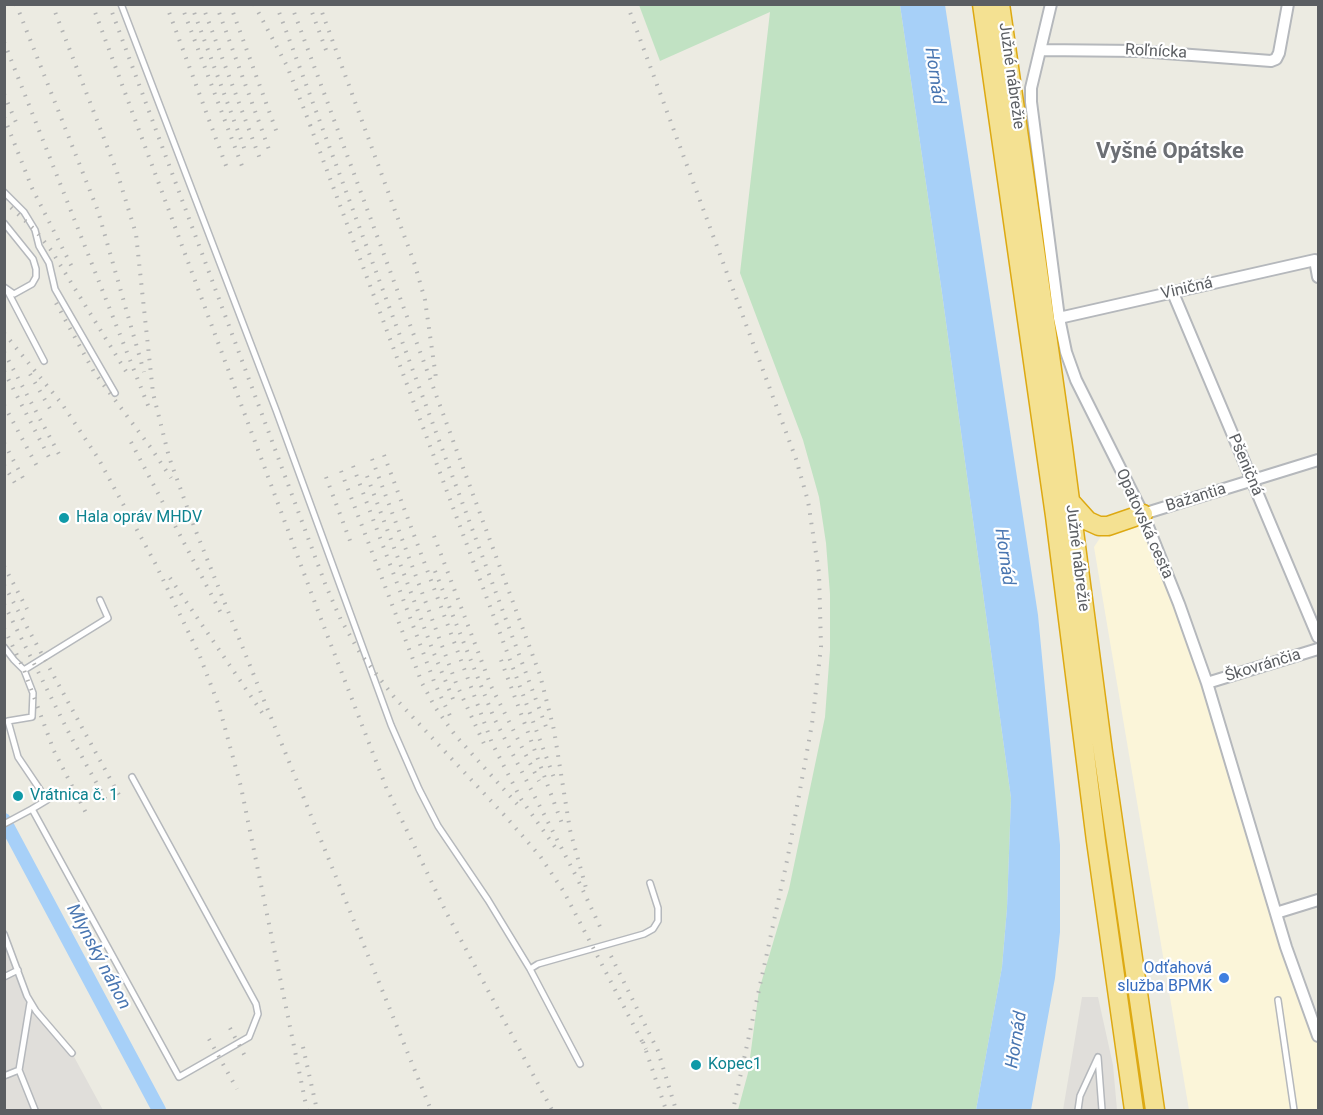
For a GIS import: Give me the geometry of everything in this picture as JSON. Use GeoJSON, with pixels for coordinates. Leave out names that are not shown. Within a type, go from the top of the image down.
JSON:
{"type":"FeatureCollection","features":[{"type":"Feature","properties":{"kind":"highway","name":"Južné nábrežie"},"geometry":{"type":"LineString","coordinates":[[982,4],[1053,505],[1091,806],[1134,1110]]}},
{"type":"Feature","properties":{"kind":"highway","name":"Južné nábrežie"},"geometry":{"type":"LineString","coordinates":[[1000,4],[1101,740],[1155,1110]]}},
{"type":"Feature","properties":{"kind":"highway"},"geometry":{"type":"LineString","coordinates":[[1070,501],[1088,521],[1099,526],[1108,526]]}},
{"type":"Feature","properties":{"kind":"highway"},"geometry":{"type":"LineString","coordinates":[[1078,563],[1092,538],[1108,526],[1143,514]]}},
{"type":"Feature","properties":{"kind":"street","name":"Opatovská cesta"},"geometry":{"type":"LineString","coordinates":[[1051,4],[1031,88],[1030,102],[1059,318],[1066,352],[1076,380],[1143,514],[1207,683],[1276,914],[1315,1017],[1318,1036]]}},
{"type":"Feature","properties":{"kind":"street","name":"Roľnícka"},"geometry":{"type":"LineString","coordinates":[[1040,50],[1140,51],[1271,61],[1280,53],[1288,4]]}},
{"type":"Feature","properties":{"kind":"street","name":"Viničná"},"geometry":{"type":"LineString","coordinates":[[1059,318],[1315,260],[1318,277]]}},
{"type":"Feature","properties":{"kind":"street","name":"Pšeničná"},"geometry":{"type":"LineString","coordinates":[[1173,293],[1318,637]]}},
{"type":"Feature","properties":{"kind":"street","name":"Bažantia"},"geometry":{"type":"LineString","coordinates":[[1143,514],[1318,460]]}},
{"type":"Feature","properties":{"kind":"street","name":"Škovránčia"},"geometry":{"type":"LineString","coordinates":[[1207,683],[1318,649]]}},
{"type":"Feature","properties":{"kind":"street"},"geometry":{"type":"LineString","coordinates":[[1276,914],[1318,900]]}},
{"type":"Feature","properties":{"kind":"lane"},"geometry":{"type":"LineString","coordinates":[[121,4],[276,410],[391,725],[438,826],[488,900],[530,969],[580,1064]]}},
{"type":"Feature","properties":{"kind":"lane"},"geometry":{"type":"LineString","coordinates":[[4,192],[24,212],[34,230],[39,246],[49,263],[55,289],[115,393]]}},
{"type":"Feature","properties":{"kind":"lane"},"geometry":{"type":"LineString","coordinates":[[4,223],[33,260],[36,269],[36,277],[32,284],[14,294],[6,289]]}},
{"type":"Feature","properties":{"kind":"lane"},"geometry":{"type":"LineString","coordinates":[[6,289],[44,361]]}},
{"type":"Feature","properties":{"kind":"lane"},"geometry":{"type":"LineString","coordinates":[[24,670],[108,618],[100,600]]}},
{"type":"Feature","properties":{"kind":"lane"},"geometry":{"type":"LineString","coordinates":[[4,647],[24,670],[33,693],[32,717],[8,721],[18,757],[47,800],[4,824]]}},
{"type":"Feature","properties":{"kind":"lane"},"geometry":{"type":"LineString","coordinates":[[32,810],[179,1077],[249,1037],[258,1014],[256,1004],[132,777]]}},
{"type":"Feature","properties":{"kind":"lane"},"geometry":{"type":"LineString","coordinates":[[530,969],[538,964],[644,934],[653,929],[658,921],[658,908],[650,883]]}},
{"type":"Feature","properties":{"kind":"lane"},"geometry":{"type":"LineString","coordinates":[[4,934],[30,1001],[72,1053]]}},
{"type":"Feature","properties":{"kind":"lane"},"geometry":{"type":"LineString","coordinates":[[4,977],[18,970]]}},
{"type":"Feature","properties":{"kind":"lane"},"geometry":{"type":"LineString","coordinates":[[1278,1000],[1294,1110]]}},
{"type":"Feature","properties":{"kind":"lane"},"geometry":{"type":"LineString","coordinates":[[30,1001],[19,1070],[35,1110]]}},
{"type":"Feature","properties":{"kind":"lane"},"geometry":{"type":"LineString","coordinates":[[1078,1110],[1080,1096],[1098,1057],[1102,1110]]}},
{"type":"Feature","properties":{"kind":"lane"},"geometry":{"type":"LineString","coordinates":[[4,1076],[19,1070]]}},
{"type":"Feature","properties":{"kind":"shaded area"},"geometry":{"type":"Polygon","coordinates":[[[1143,514],[1179,604],[1318,1036],[1318,1110],[1189,1110],[1094,547],[1108,526],[1143,514]]]}},
{"type":"Feature","properties":{"kind":"shaded area"},"geometry":{"type":"Polygon","coordinates":[[[4,934],[27,996],[72,1053],[103,1110],[5,1110],[4,934]]]}},
{"type":"Feature","properties":{"kind":"shaded area"},"geometry":{"type":"Polygon","coordinates":[[[1082,997],[1098,997],[1113,1065],[1117,1110],[1063,1110],[1082,997]]]}},
{"type":"Feature","properties":{"kind":"green space"},"geometry":{"type":"Polygon","coordinates":[[[639,5],[900,5],[1011,798],[1007,908],[1002,967],[976,1110],[738,1110],[748,1073],[759,990],[789,889],[825,717],[830,650],[830,594],[826,543],[819,497],[803,440],[740,273],[770,12],[660,61],[639,5]]]}},
{"type":"Feature","properties":{"kind":"water","name":"Hornád"},"geometry":{"type":"Polygon","coordinates":[[[900,5],[945,5],[1038,615],[1060,845],[1060,932],[1055,978],[1031,1110],[976,1110],[1002,967],[1007,908],[1011,798],[900,5]]]}},
{"type":"Feature","properties":{"kind":"waterway","name":"Mlynský náhon"},"geometry":{"type":"LineString","coordinates":[[4,820],[159,1110]]}},
{"type":"Feature","properties":{"kind":"railway"},"geometry":{"type":"LineString","coordinates":[[16,4],[98,211],[144,372]]}},
{"type":"Feature","properties":{"kind":"railway"},"geometry":{"type":"LineString","coordinates":[[52,4],[117,172],[136,234],[153,393],[169,457],[195,529],[431,1110]]}},
{"type":"Feature","properties":{"kind":"railway"},"geometry":{"type":"LineString","coordinates":[[92,4],[386,787],[446,912],[552,1110]]}},
{"type":"Feature","properties":{"kind":"railway"},"geometry":{"type":"LineString","coordinates":[[109,4],[326,586],[341,620],[360,653],[394,697],[540,856],[564,892],[646,1049]]}},
{"type":"Feature","properties":{"kind":"railway"},"geometry":{"type":"LineString","coordinates":[[166,4],[228,171]]}},
{"type":"Feature","properties":{"kind":"railway"},"geometry":{"type":"LineString","coordinates":[[181,4],[242,166]]}},
{"type":"Feature","properties":{"kind":"railway"},"geometry":{"type":"LineString","coordinates":[[191,4],[246,153]]}},
{"type":"Feature","properties":{"kind":"railway"},"geometry":{"type":"LineString","coordinates":[[202,4],[260,159]]}},
{"type":"Feature","properties":{"kind":"railway"},"geometry":{"type":"LineString","coordinates":[[216,4],[271,155]]}},
{"type":"Feature","properties":{"kind":"railway"},"geometry":{"type":"LineString","coordinates":[[230,4],[277,133]]}},
{"type":"Feature","properties":{"kind":"railway"},"geometry":{"type":"LineString","coordinates":[[254,4],[287,66],[313,132]]}},
{"type":"Feature","properties":{"kind":"railway"},"geometry":{"type":"LineString","coordinates":[[276,4],[548,732]]}},
{"type":"Feature","properties":{"kind":"railway"},"geometry":{"type":"LineString","coordinates":[[291,4],[540,675],[554,730],[570,830],[586,888]]}},
{"type":"Feature","properties":{"kind":"railway"},"geometry":{"type":"LineString","coordinates":[[309,4],[326,50]]}},
{"type":"Feature","properties":{"kind":"railway"},"geometry":{"type":"LineString","coordinates":[[319,4],[415,265],[425,300],[436,378]]}},
{"type":"Feature","properties":{"kind":"railway"},"geometry":{"type":"LineString","coordinates":[[627,4],[796,459],[808,501],[819,573],[821,647],[812,724],[788,856],[733,1110]]}},
{"type":"Feature","properties":{"kind":"railway"},"geometry":{"type":"LineString","coordinates":[[4,42],[151,413]]}},
{"type":"Feature","properties":{"kind":"railway"},"geometry":{"type":"LineString","coordinates":[[4,94],[18,127]]}},
{"type":"Feature","properties":{"kind":"railway"},"geometry":{"type":"LineString","coordinates":[[4,117],[32,188],[73,269]]}},
{"type":"Feature","properties":{"kind":"railway"},"geometry":{"type":"LineString","coordinates":[[310,125],[556,783]]}},
{"type":"Feature","properties":{"kind":"railway"},"geometry":{"type":"LineString","coordinates":[[4,201],[35,230],[51,250],[127,373]]}},
{"type":"Feature","properties":{"kind":"railway"},"geometry":{"type":"LineString","coordinates":[[56,303],[94,372],[171,478]]}},
{"type":"Feature","properties":{"kind":"railway"},"geometry":{"type":"LineString","coordinates":[[4,333],[62,404],[98,458],[155,563],[199,654],[219,706],[241,787],[307,1110]]}},
{"type":"Feature","properties":{"kind":"railway"},"geometry":{"type":"LineString","coordinates":[[4,352],[61,458]]}},
{"type":"Feature","properties":{"kind":"railway"},"geometry":{"type":"LineString","coordinates":[[4,371],[52,463]]}},
{"type":"Feature","properties":{"kind":"railway"},"geometry":{"type":"LineString","coordinates":[[30,374],[52,412]]}},
{"type":"Feature","properties":{"kind":"railway"},"geometry":{"type":"LineString","coordinates":[[4,405],[39,470]]}},
{"type":"Feature","properties":{"kind":"railway"},"geometry":{"type":"LineString","coordinates":[[131,442],[222,615]]}},
{"type":"Feature","properties":{"kind":"railway"},"geometry":{"type":"LineString","coordinates":[[4,443],[23,478]]}},
{"type":"Feature","properties":{"kind":"railway"},"geometry":{"type":"LineString","coordinates":[[384,455],[492,743],[521,799],[555,847]]}},
{"type":"Feature","properties":{"kind":"railway"},"geometry":{"type":"LineString","coordinates":[[372,459],[456,683],[486,748]]}},
{"type":"Feature","properties":{"kind":"railway"},"geometry":{"type":"LineString","coordinates":[[4,465],[15,483]]}},
{"type":"Feature","properties":{"kind":"railway"},"geometry":{"type":"LineString","coordinates":[[353,466],[435,684],[451,718]]}},
{"type":"Feature","properties":{"kind":"railway"},"geometry":{"type":"LineString","coordinates":[[341,471],[422,683],[435,707],[455,735],[517,804]]}},
{"type":"Feature","properties":{"kind":"railway"},"geometry":{"type":"LineString","coordinates":[[367,476],[453,699]]}},
{"type":"Feature","properties":{"kind":"railway"},"geometry":{"type":"LineString","coordinates":[[326,477],[352,546]]}},
{"type":"Feature","properties":{"kind":"railway"},"geometry":{"type":"LineString","coordinates":[[434,536],[491,686],[539,781]]}},
{"type":"Feature","properties":{"kind":"railway"},"geometry":{"type":"LineString","coordinates":[[4,566],[27,609]]}},
{"type":"Feature","properties":{"kind":"railway"},"geometry":{"type":"LineString","coordinates":[[435,571],[494,718],[576,876]]}},
{"type":"Feature","properties":{"kind":"railway"},"geometry":{"type":"LineString","coordinates":[[170,578],[263,714]]}},
{"type":"Feature","properties":{"kind":"railway"},"geometry":{"type":"LineString","coordinates":[[4,585],[119,795]]}},
{"type":"Feature","properties":{"kind":"railway"},"geometry":{"type":"LineString","coordinates":[[4,604],[71,737],[107,802]]}},
{"type":"Feature","properties":{"kind":"railway"},"geometry":{"type":"LineString","coordinates":[[4,628],[24,670],[54,751],[86,813]]}},
{"type":"Feature","properties":{"kind":"railway"},"geometry":{"type":"LineString","coordinates":[[501,660],[564,829]]}},
{"type":"Feature","properties":{"kind":"railway"},"geometry":{"type":"LineString","coordinates":[[579,882],[603,933]]}},
{"type":"Feature","properties":{"kind":"railway"},"geometry":{"type":"LineString","coordinates":[[611,956],[658,1051],[676,1110]]}},
{"type":"Feature","properties":{"kind":"railway"},"geometry":{"type":"LineString","coordinates":[[230,1028],[246,1058]]}},
{"type":"Feature","properties":{"kind":"railway"},"geometry":{"type":"LineString","coordinates":[[209,1039],[237,1089]]}},
{"type":"Feature","properties":{"kind":"railway"},"geometry":{"type":"LineString","coordinates":[[643,1042],[666,1110]]}},
{"type":"Feature","properties":{"kind":"railway"},"geometry":{"type":"LineString","coordinates":[[303,1047],[317,1110]]}},
{"type":"Feature","properties":{"kind":"place","name":"Hala opráv MHDV"},"geometry":{"type":"Point","coordinates":[64,518]}},
{"type":"Feature","properties":{"kind":"place","name":"Vrátnica č. 1"},"geometry":{"type":"Point","coordinates":[18,796]}},
{"type":"Feature","properties":{"kind":"place","name":"Odťahová služba BPMK"},"geometry":{"type":"Point","coordinates":[1224,978]}},
{"type":"Feature","properties":{"kind":"place","name":"Kopec1"},"geometry":{"type":"Point","coordinates":[696,1065]}},
{"type":"Feature","properties":{"kind":"district","name":"Vyšné Opátske"},"geometry":{"type":"Point","coordinates":[1170,152]}}]}
